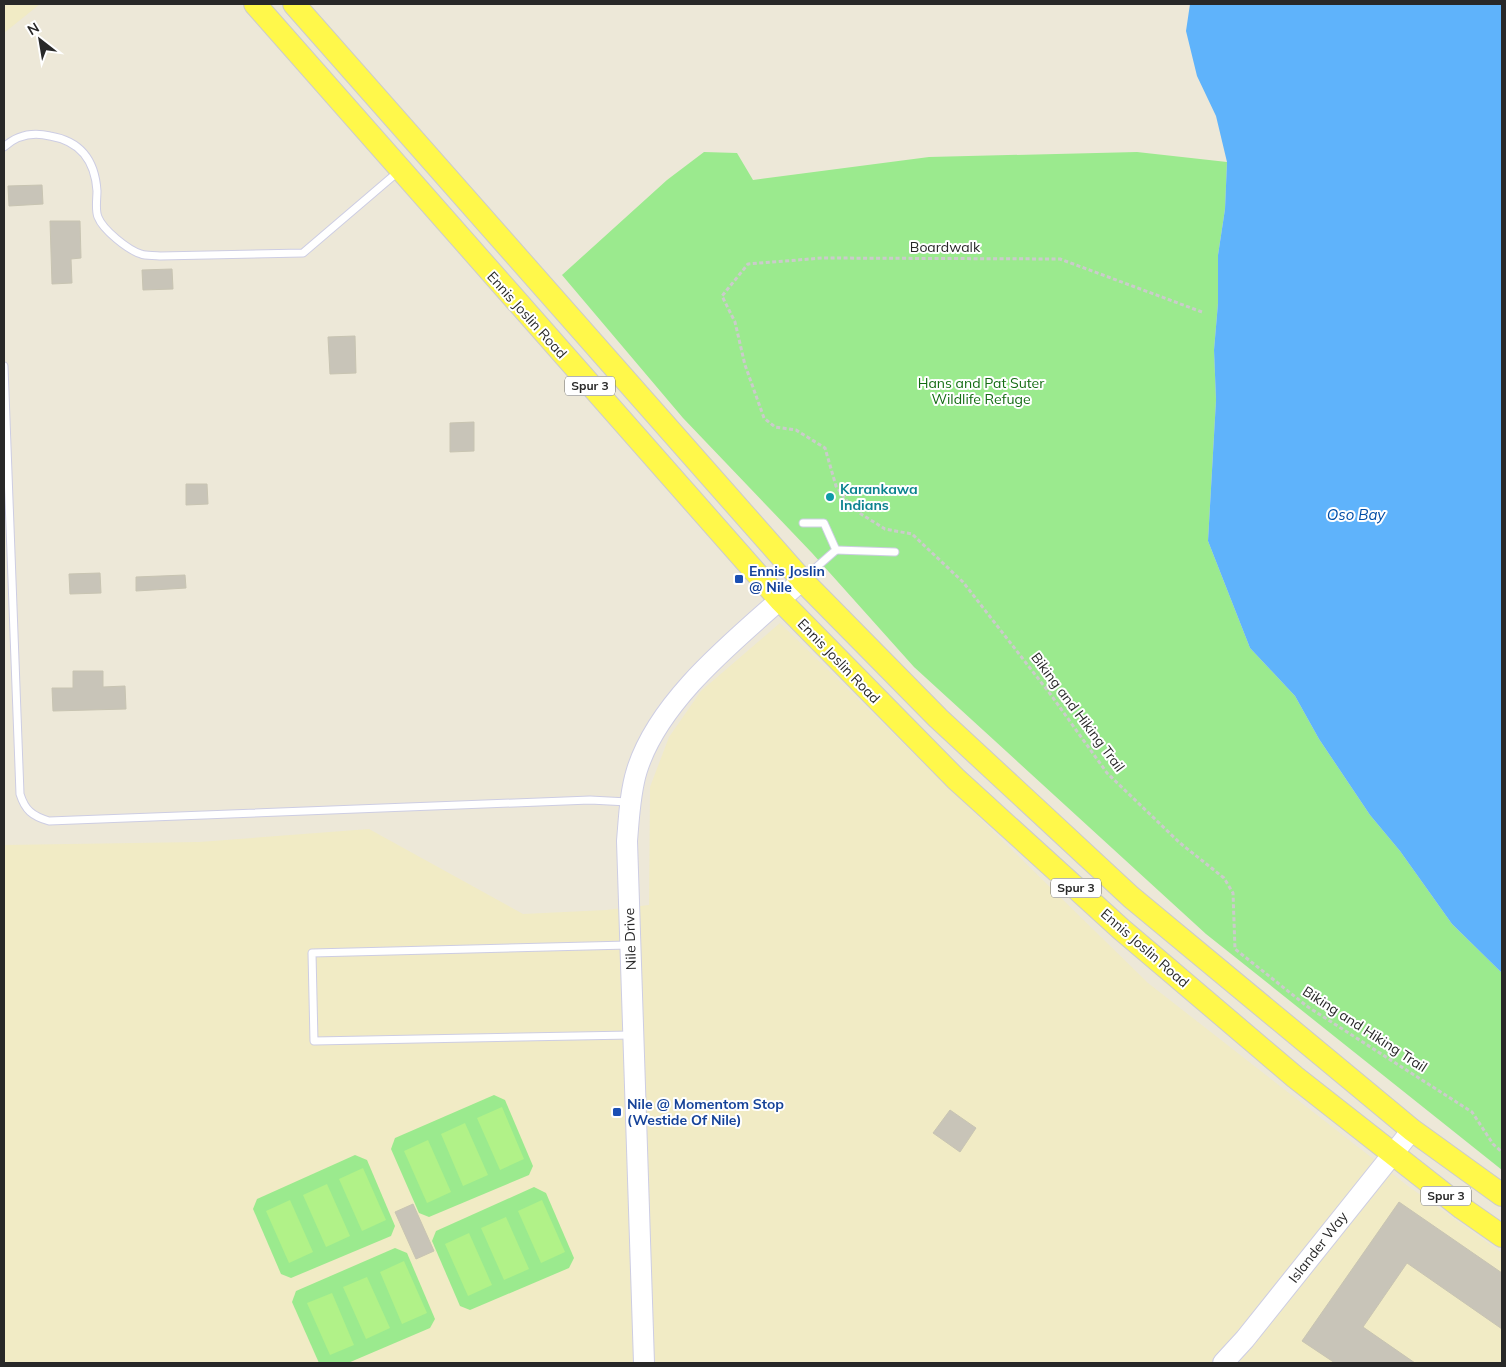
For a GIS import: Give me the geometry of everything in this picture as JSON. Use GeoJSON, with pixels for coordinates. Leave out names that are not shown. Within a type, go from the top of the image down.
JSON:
{"type":"FeatureCollection","features":[{"type":"Feature","properties":{"kind":"main road","name":"Ennis Joslin Road"},"geometry":{"type":"LineString","coordinates":[[255,4],[780,600],[956,779],[1093,903],[1295,1077],[1462,1208],[1502,1236]]}},
{"type":"Feature","properties":{"kind":"main road","name":"Spur 3"},"geometry":{"type":"LineString","coordinates":[[294,4],[802,580],[938,718],[1131,897],[1412,1130],[1502,1195]]}},
{"type":"Feature","properties":{"kind":"main road"},"geometry":{"type":"LineString","coordinates":[[400,170],[423,151]]}},
{"type":"Feature","properties":{"kind":"main road","name":"Nile Drive"},"geometry":{"type":"LineString","coordinates":[[644,1363],[626,841],[637,770],[649,744],[686,687],[802,580]]}},
{"type":"Feature","properties":{"kind":"main road","name":"Islander Way"},"geometry":{"type":"LineString","coordinates":[[1223,1363],[1245,1339],[1412,1130]]}},
{"type":"Feature","properties":{"kind":"lane"},"geometry":{"type":"LineString","coordinates":[[4,147],[23,135],[43,134],[66,139],[82,150],[91,165],[96,182],[98,217],[109,233],[140,254],[160,256],[302,253],[400,170]]}},
{"type":"Feature","properties":{"kind":"lane"},"geometry":{"type":"LineString","coordinates":[[4,366],[20,794],[25,808],[36,817],[49,821],[590,800],[631,802]]}},
{"type":"Feature","properties":{"kind":"lane"},"geometry":{"type":"LineString","coordinates":[[804,523],[824,523],[836,550]]}},
{"type":"Feature","properties":{"kind":"lane"},"geometry":{"type":"LineString","coordinates":[[802,580],[836,550],[894,552]]}},
{"type":"Feature","properties":{"kind":"lane"},"geometry":{"type":"LineString","coordinates":[[630,945],[312,953],[314,1041],[634,1035]]}},
{"type":"Feature","properties":{"kind":"path","name":"Boardwalk"},"geometry":{"type":"LineString","coordinates":[[735,322],[722,296],[748,264],[822,258],[1060,259],[1202,312]]}},
{"type":"Feature","properties":{"kind":"path","name":"Biking and Hiking Trail"},"geometry":{"type":"LineString","coordinates":[[735,322],[745,364],[764,418],[775,427],[796,430],[825,448],[836,486],[861,514],[885,529],[912,534],[963,582],[1051,696],[1107,773],[1180,843],[1224,878],[1232,893],[1235,949],[1308,1007],[1472,1112],[1494,1144],[1502,1152]]}},
{"type":"Feature","properties":{"kind":"shaded area"},"geometry":{"type":"Polygon","coordinates":[[[4,4],[40,4],[4,33],[4,4]]]}},
{"type":"Feature","properties":{"kind":"shaded area"},"geometry":{"type":"Polygon","coordinates":[[[780,623],[1148,983],[1408,1186],[1502,1253],[1502,1363],[4,1363],[4,845],[199,842],[369,829],[523,914],[606,910],[649,905],[650,787],[669,737],[701,691],[780,623]]]}},
{"type":"Feature","properties":{"kind":"green space","name":"Hans and Pat Suter Wildlife Refuge"},"geometry":{"type":"Polygon","coordinates":[[[704,152],[737,153],[753,180],[929,157],[1137,152],[1227,162],[1225,209],[1218,255],[1218,303],[1214,350],[1216,400],[1208,541],[1250,648],[1295,696],[1319,739],[1370,815],[1400,851],[1452,924],[1502,973],[1502,1170],[1206,934],[914,667],[812,553],[683,418],[562,275],[667,180],[704,152]]]}},
{"type":"Feature","properties":{"kind":"green space"},"geometry":{"type":"Polygon","coordinates":[[[494,1095],[505,1100],[533,1166],[529,1175],[429,1217],[419,1213],[391,1149],[395,1138],[494,1095]]]}},
{"type":"Feature","properties":{"kind":"green space"},"geometry":{"type":"Polygon","coordinates":[[[502,1107],[524,1159],[500,1170],[477,1118],[502,1107]]]}},
{"type":"Feature","properties":{"kind":"green space"},"geometry":{"type":"Polygon","coordinates":[[[465,1123],[488,1175],[463,1186],[441,1134],[465,1123]]]}},
{"type":"Feature","properties":{"kind":"green space"},"geometry":{"type":"Polygon","coordinates":[[[428,1140],[451,1192],[427,1203],[404,1151],[428,1140]]]}},
{"type":"Feature","properties":{"kind":"green space"},"geometry":{"type":"Polygon","coordinates":[[[355,1155],[367,1160],[395,1226],[391,1236],[291,1278],[281,1274],[253,1209],[257,1199],[355,1155]]]}},
{"type":"Feature","properties":{"kind":"green space"},"geometry":{"type":"Polygon","coordinates":[[[363,1168],[386,1220],[362,1231],[339,1179],[363,1168]]]}},
{"type":"Feature","properties":{"kind":"green space"},"geometry":{"type":"Polygon","coordinates":[[[327,1184],[350,1236],[326,1247],[303,1195],[327,1184]]]}},
{"type":"Feature","properties":{"kind":"green space"},"geometry":{"type":"Polygon","coordinates":[[[534,1187],[546,1193],[574,1258],[569,1268],[470,1310],[460,1306],[432,1241],[436,1231],[534,1187]]]}},
{"type":"Feature","properties":{"kind":"green space"},"geometry":{"type":"Polygon","coordinates":[[[290,1200],[313,1252],[289,1263],[266,1211],[290,1200]]]}},
{"type":"Feature","properties":{"kind":"green space"},"geometry":{"type":"Polygon","coordinates":[[[542,1200],[565,1252],[541,1263],[518,1211],[542,1200]]]}},
{"type":"Feature","properties":{"kind":"green space"},"geometry":{"type":"Polygon","coordinates":[[[506,1217],[529,1269],[504,1280],[481,1228],[506,1217]]]}},
{"type":"Feature","properties":{"kind":"green space"},"geometry":{"type":"Polygon","coordinates":[[[469,1233],[492,1285],[468,1296],[445,1244],[469,1233]]]}},
{"type":"Feature","properties":{"kind":"green space"},"geometry":{"type":"Polygon","coordinates":[[[395,1248],[407,1253],[435,1319],[430,1328],[348,1363],[319,1363],[292,1302],[296,1291],[395,1248]]]}},
{"type":"Feature","properties":{"kind":"green space"},"geometry":{"type":"Polygon","coordinates":[[[404,1261],[427,1313],[402,1324],[380,1272],[404,1261]]]}},
{"type":"Feature","properties":{"kind":"green space"},"geometry":{"type":"Polygon","coordinates":[[[367,1277],[390,1328],[366,1339],[343,1287],[367,1277]]]}},
{"type":"Feature","properties":{"kind":"green space"},"geometry":{"type":"Polygon","coordinates":[[[332,1293],[354,1345],[330,1355],[307,1303],[332,1293]]]}},
{"type":"Feature","properties":{"kind":"water","name":"Oso Bay"},"geometry":{"type":"Polygon","coordinates":[[[1190,4],[1502,4],[1502,973],[1452,924],[1400,851],[1370,815],[1319,739],[1295,696],[1250,648],[1208,541],[1216,400],[1214,350],[1218,303],[1218,255],[1225,209],[1227,162],[1216,116],[1197,76],[1186,31],[1190,4]]]}},
{"type":"Feature","properties":{"kind":"building"},"geometry":{"type":"Polygon","coordinates":[[[42,185],[43,204],[9,206],[8,186],[42,185]]]}},
{"type":"Feature","properties":{"kind":"building"},"geometry":{"type":"Polygon","coordinates":[[[50,221],[80,221],[81,258],[71,259],[72,283],[52,284],[50,221]]]}},
{"type":"Feature","properties":{"kind":"building"},"geometry":{"type":"Polygon","coordinates":[[[172,269],[173,289],[143,290],[142,270],[172,269]]]}},
{"type":"Feature","properties":{"kind":"building"},"geometry":{"type":"Polygon","coordinates":[[[355,336],[356,373],[330,374],[328,337],[355,336]]]}},
{"type":"Feature","properties":{"kind":"building"},"geometry":{"type":"Polygon","coordinates":[[[474,422],[474,451],[450,452],[450,423],[474,422]]]}},
{"type":"Feature","properties":{"kind":"building"},"geometry":{"type":"Polygon","coordinates":[[[186,484],[207,484],[208,504],[186,505],[186,484]]]}},
{"type":"Feature","properties":{"kind":"building"},"geometry":{"type":"Polygon","coordinates":[[[100,573],[101,593],[70,594],[69,574],[100,573]]]}},
{"type":"Feature","properties":{"kind":"building"},"geometry":{"type":"Polygon","coordinates":[[[185,575],[186,588],[136,591],[136,577],[185,575]]]}},
{"type":"Feature","properties":{"kind":"building"},"geometry":{"type":"Polygon","coordinates":[[[73,671],[103,671],[103,687],[125,686],[126,709],[53,711],[52,688],[73,688],[73,671]]]}},
{"type":"Feature","properties":{"kind":"building"},"geometry":{"type":"Polygon","coordinates":[[[950,1110],[976,1128],[960,1152],[933,1133],[950,1110]]]}},
{"type":"Feature","properties":{"kind":"building"},"geometry":{"type":"Polygon","coordinates":[[[1399,1202],[1502,1273],[1502,1329],[1407,1263],[1363,1327],[1415,1363],[1335,1363],[1302,1341],[1399,1202]]]}},
{"type":"Feature","properties":{"kind":"building"},"geometry":{"type":"Polygon","coordinates":[[[413,1204],[434,1251],[416,1259],[395,1212],[413,1204]]]}},
{"type":"Feature","properties":{"kind":"place","name":"Karankawa Indians"},"geometry":{"type":"Point","coordinates":[830,497]}},
{"type":"Feature","properties":{"kind":"place","name":"Ennis Joslin @ Nile"},"geometry":{"type":"Point","coordinates":[739,579]}},
{"type":"Feature","properties":{"kind":"place","name":"Nile @ Momentom Stop (Westide Of Nile)"},"geometry":{"type":"Point","coordinates":[617,1112]}}]}
